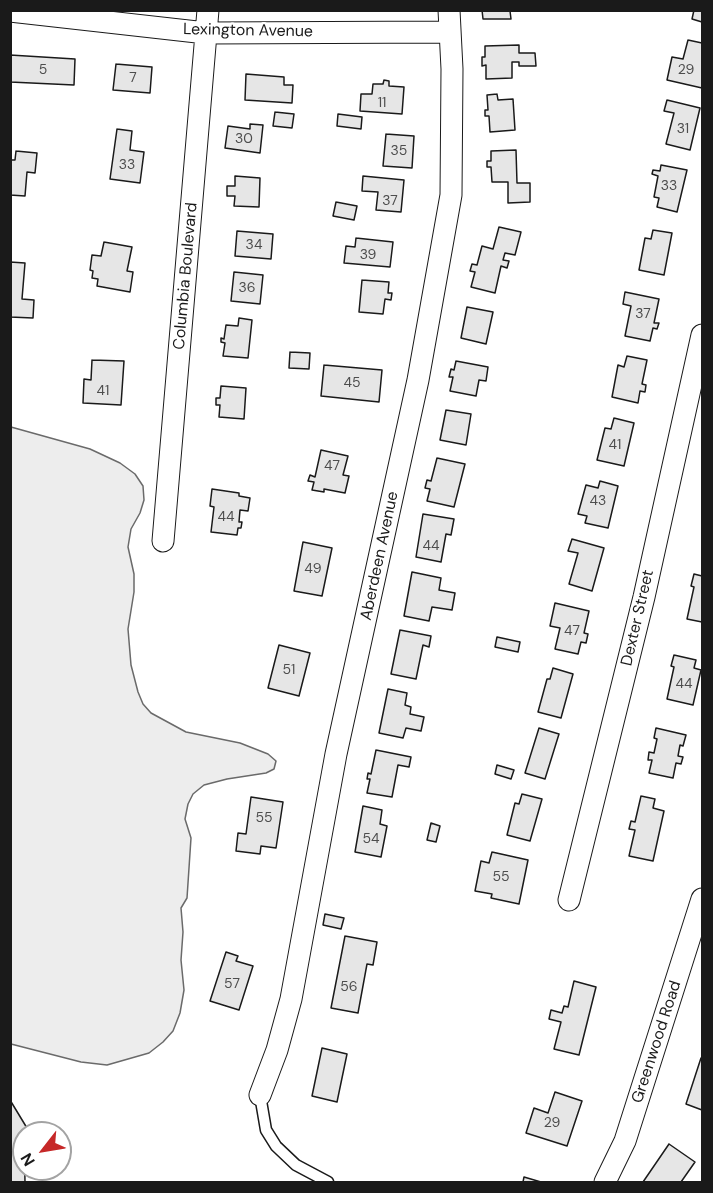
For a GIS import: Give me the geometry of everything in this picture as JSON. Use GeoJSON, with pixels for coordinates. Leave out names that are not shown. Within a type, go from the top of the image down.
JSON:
{"type":"FeatureCollection","features":[{"type":"Feature","properties":{"kind":"street","name":"Columbia Boulevard"},"geometry":{"type":"LineString","coordinates":[[164,541],[208,10]]}},
{"type":"Feature","properties":{"kind":"street","name":"Aberdeen Avenue"},"geometry":{"type":"LineString","coordinates":[[260,1095],[277,1050],[291,999],[336,754],[420,369],[451,195],[452,69],[448,10]]}},
{"type":"Feature","properties":{"kind":"street","name":"Lexington Avenue"},"geometry":{"type":"LineString","coordinates":[[10,11],[206,33],[450,32]]}},
{"type":"Feature","properties":{"kind":"street","name":"Dexter Street"},"geometry":{"type":"LineString","coordinates":[[569,900],[644,597],[702,334]]}},
{"type":"Feature","properties":{"kind":"street","name":"Greenwood Road"},"geometry":{"type":"LineString","coordinates":[[605,1182],[625,1142],[702,899]]}},
{"type":"Feature","properties":{"kind":"lane"},"geometry":{"type":"LineString","coordinates":[[260,1095],[266,1130],[276,1146],[296,1165],[327,1182]]}},
{"type":"Feature","properties":{"kind":"shaded area"},"geometry":{"type":"Polygon","coordinates":[[[11,427],[90,449],[120,463],[135,474],[143,486],[144,500],[131,529],[128,547],[134,574],[134,592],[128,629],[131,665],[143,704],[151,713],[186,732],[240,743],[268,754],[276,761],[274,769],[266,773],[204,785],[193,794],[185,819],[191,838],[187,898],[181,908],[183,932],[181,960],[184,990],[180,1013],[173,1031],[149,1053],[107,1065],[81,1062],[11,1044],[11,427]]]}},
{"type":"Feature","properties":{"kind":"building"},"geometry":{"type":"Polygon","coordinates":[[[482,10],[524,11],[510,11],[511,19],[483,19],[482,10]]]}},
{"type":"Feature","properties":{"kind":"building"},"geometry":{"type":"Polygon","coordinates":[[[694,10],[702,10],[702,22],[692,19],[694,10]]]}},
{"type":"Feature","properties":{"kind":"building"},"geometry":{"type":"Polygon","coordinates":[[[688,40],[702,43],[702,88],[667,80],[672,57],[683,59],[688,40]]]}},
{"type":"Feature","properties":{"kind":"building"},"geometry":{"type":"Polygon","coordinates":[[[519,45],[519,53],[535,53],[536,66],[519,66],[519,62],[512,62],[512,78],[486,79],[486,65],[482,66],[485,46],[519,45]]]}},
{"type":"Feature","properties":{"kind":"building"},"geometry":{"type":"Polygon","coordinates":[[[10,55],[75,59],[74,85],[10,82],[10,55]]]}},
{"type":"Feature","properties":{"kind":"building"},"geometry":{"type":"Polygon","coordinates":[[[116,64],[152,67],[150,93],[113,90],[116,64]]]}},
{"type":"Feature","properties":{"kind":"building"},"geometry":{"type":"Polygon","coordinates":[[[246,74],[284,77],[284,85],[293,85],[292,103],[245,100],[246,74]]]}},
{"type":"Feature","properties":{"kind":"building"},"geometry":{"type":"Polygon","coordinates":[[[384,80],[389,81],[389,86],[404,87],[402,114],[360,111],[361,94],[372,94],[373,84],[383,84],[384,80]]]}},
{"type":"Feature","properties":{"kind":"building"},"geometry":{"type":"Polygon","coordinates":[[[497,94],[498,100],[513,99],[515,130],[490,132],[489,116],[485,116],[485,110],[488,110],[487,95],[497,94]]]}},
{"type":"Feature","properties":{"kind":"building"},"geometry":{"type":"Polygon","coordinates":[[[667,100],[700,108],[690,150],[666,144],[674,113],[664,111],[667,100]]]}},
{"type":"Feature","properties":{"kind":"building"},"geometry":{"type":"Polygon","coordinates":[[[275,112],[294,114],[292,128],[273,126],[275,112]]]}},
{"type":"Feature","properties":{"kind":"building"},"geometry":{"type":"Polygon","coordinates":[[[338,114],[362,117],[361,129],[337,126],[338,114]]]}},
{"type":"Feature","properties":{"kind":"building"},"geometry":{"type":"Polygon","coordinates":[[[250,124],[263,125],[260,153],[225,148],[228,126],[250,129],[250,124]]]}},
{"type":"Feature","properties":{"kind":"building"},"geometry":{"type":"Polygon","coordinates":[[[117,129],[132,131],[130,150],[144,152],[140,183],[110,179],[117,129]]]}},
{"type":"Feature","properties":{"kind":"building"},"geometry":{"type":"Polygon","coordinates":[[[386,134],[414,136],[412,168],[383,166],[386,134]]]}},
{"type":"Feature","properties":{"kind":"building"},"geometry":{"type":"Polygon","coordinates":[[[516,150],[517,183],[530,183],[530,202],[508,203],[508,182],[492,182],[491,167],[487,167],[487,161],[491,161],[491,151],[516,150]]]}},
{"type":"Feature","properties":{"kind":"building"},"geometry":{"type":"Polygon","coordinates":[[[16,151],[37,153],[35,173],[27,172],[25,196],[10,195],[10,160],[15,160],[16,151]]]}},
{"type":"Feature","properties":{"kind":"building"},"geometry":{"type":"Polygon","coordinates":[[[661,165],[687,170],[677,212],[657,207],[659,198],[654,197],[658,176],[652,174],[653,170],[660,171],[661,165]]]}},
{"type":"Feature","properties":{"kind":"building"},"geometry":{"type":"Polygon","coordinates":[[[235,176],[260,178],[259,207],[234,206],[235,196],[227,196],[227,186],[235,186],[235,176]]]}},
{"type":"Feature","properties":{"kind":"building"},"geometry":{"type":"Polygon","coordinates":[[[363,176],[404,180],[401,212],[376,210],[378,192],[362,191],[363,176]]]}},
{"type":"Feature","properties":{"kind":"building"},"geometry":{"type":"Polygon","coordinates":[[[336,202],[357,206],[354,220],[333,216],[336,202]]]}},
{"type":"Feature","properties":{"kind":"building"},"geometry":{"type":"Polygon","coordinates":[[[499,227],[521,232],[515,255],[505,253],[503,260],[509,261],[507,268],[501,266],[495,293],[471,287],[475,272],[470,271],[472,264],[477,265],[482,246],[493,249],[499,227]]]}},
{"type":"Feature","properties":{"kind":"building"},"geometry":{"type":"Polygon","coordinates":[[[653,230],[672,233],[664,275],[639,270],[645,238],[651,239],[653,230]]]}},
{"type":"Feature","properties":{"kind":"building"},"geometry":{"type":"Polygon","coordinates":[[[237,231],[273,234],[271,259],[235,256],[237,231]]]}},
{"type":"Feature","properties":{"kind":"building"},"geometry":{"type":"Polygon","coordinates":[[[356,238],[393,242],[390,267],[344,263],[346,246],[355,247],[356,238]]]}},
{"type":"Feature","properties":{"kind":"building"},"geometry":{"type":"Polygon","coordinates":[[[104,242],[132,247],[127,271],[133,272],[130,292],[97,286],[98,279],[92,278],[93,271],[90,270],[92,255],[101,256],[104,242]]]}},
{"type":"Feature","properties":{"kind":"building"},"geometry":{"type":"Polygon","coordinates":[[[10,262],[25,263],[22,299],[34,300],[33,318],[10,317],[10,262]]]}},
{"type":"Feature","properties":{"kind":"building"},"geometry":{"type":"Polygon","coordinates":[[[234,272],[263,275],[260,304],[231,301],[234,272]]]}},
{"type":"Feature","properties":{"kind":"building"},"geometry":{"type":"Polygon","coordinates":[[[362,280],[389,282],[388,293],[392,293],[391,300],[385,299],[383,314],[359,312],[362,280]]]}},
{"type":"Feature","properties":{"kind":"building"},"geometry":{"type":"Polygon","coordinates":[[[625,292],[659,299],[654,323],[659,323],[657,329],[653,328],[650,341],[625,336],[631,306],[623,304],[625,292]]]}},
{"type":"Feature","properties":{"kind":"building"},"geometry":{"type":"Polygon","coordinates":[[[467,307],[493,312],[486,344],[461,338],[467,307]]]}},
{"type":"Feature","properties":{"kind":"building"},"geometry":{"type":"Polygon","coordinates":[[[239,318],[252,320],[248,358],[223,356],[225,343],[221,342],[221,338],[224,339],[226,325],[238,326],[239,318]]]}},
{"type":"Feature","properties":{"kind":"building"},"geometry":{"type":"Polygon","coordinates":[[[290,352],[310,353],[309,369],[289,368],[290,352]]]}},
{"type":"Feature","properties":{"kind":"building"},"geometry":{"type":"Polygon","coordinates":[[[627,356],[647,360],[642,384],[646,385],[645,392],[640,391],[638,403],[612,397],[618,365],[624,367],[627,356]]]}},
{"type":"Feature","properties":{"kind":"building"},"geometry":{"type":"Polygon","coordinates":[[[92,360],[124,361],[121,405],[83,403],[84,379],[91,380],[92,360]]]}},
{"type":"Feature","properties":{"kind":"building"},"geometry":{"type":"Polygon","coordinates":[[[456,361],[488,367],[486,381],[479,380],[476,396],[450,391],[453,377],[449,377],[456,361]]]}},
{"type":"Feature","properties":{"kind":"building"},"geometry":{"type":"Polygon","coordinates":[[[324,365],[382,370],[379,402],[321,396],[324,365]]]}},
{"type":"Feature","properties":{"kind":"building"},"geometry":{"type":"Polygon","coordinates":[[[221,386],[246,388],[244,419],[219,417],[220,405],[216,405],[216,398],[220,398],[221,386]]]}},
{"type":"Feature","properties":{"kind":"building"},"geometry":{"type":"Polygon","coordinates":[[[446,410],[471,414],[466,445],[440,440],[446,410]]]}},
{"type":"Feature","properties":{"kind":"building"},"geometry":{"type":"Polygon","coordinates":[[[614,418],[634,423],[624,466],[597,460],[605,428],[611,429],[614,418]]]}},
{"type":"Feature","properties":{"kind":"building"},"geometry":{"type":"Polygon","coordinates":[[[321,450],[348,456],[343,475],[349,476],[345,493],[324,489],[324,492],[312,490],[314,482],[308,481],[310,475],[315,477],[321,450]]]}},
{"type":"Feature","properties":{"kind":"building"},"geometry":{"type":"Polygon","coordinates":[[[437,458],[465,464],[454,507],[427,501],[430,489],[425,488],[427,480],[431,481],[437,458]]]}},
{"type":"Feature","properties":{"kind":"building"},"geometry":{"type":"Polygon","coordinates":[[[600,481],[618,486],[608,528],[585,523],[587,516],[578,514],[586,485],[598,488],[600,481]]]}},
{"type":"Feature","properties":{"kind":"building"},"geometry":{"type":"Polygon","coordinates":[[[212,489],[239,493],[239,496],[250,498],[248,511],[240,510],[239,522],[242,522],[237,535],[211,532],[214,507],[210,506],[212,489]]]}},
{"type":"Feature","properties":{"kind":"building"},"geometry":{"type":"Polygon","coordinates":[[[423,514],[454,519],[451,535],[446,534],[441,562],[416,557],[423,514]]]}},
{"type":"Feature","properties":{"kind":"building"},"geometry":{"type":"Polygon","coordinates":[[[572,539],[604,548],[592,591],[569,584],[578,553],[568,551],[572,539]]]}},
{"type":"Feature","properties":{"kind":"building"},"geometry":{"type":"Polygon","coordinates":[[[303,542],[332,548],[322,596],[294,591],[303,542]]]}},
{"type":"Feature","properties":{"kind":"building"},"geometry":{"type":"Polygon","coordinates":[[[412,572],[441,578],[439,590],[455,593],[452,610],[432,607],[429,621],[404,616],[412,572]]]}},
{"type":"Feature","properties":{"kind":"building"},"geometry":{"type":"Polygon","coordinates":[[[694,574],[702,576],[702,622],[687,619],[694,587],[691,586],[694,574]]]}},
{"type":"Feature","properties":{"kind":"building"},"geometry":{"type":"Polygon","coordinates":[[[555,603],[589,611],[584,633],[588,634],[586,643],[581,642],[578,654],[555,649],[560,628],[550,626],[555,603]]]}},
{"type":"Feature","properties":{"kind":"building"},"geometry":{"type":"Polygon","coordinates":[[[400,630],[431,636],[429,647],[423,645],[416,679],[391,674],[400,630]]]}},
{"type":"Feature","properties":{"kind":"building"},"geometry":{"type":"Polygon","coordinates":[[[497,637],[520,642],[518,652],[495,647],[497,637]]]}},
{"type":"Feature","properties":{"kind":"building"},"geometry":{"type":"Polygon","coordinates":[[[279,645],[310,653],[299,696],[268,688],[279,645]]]}},
{"type":"Feature","properties":{"kind":"building"},"geometry":{"type":"Polygon","coordinates":[[[674,655],[696,660],[694,668],[701,670],[693,705],[667,699],[674,667],[671,666],[674,655]]]}},
{"type":"Feature","properties":{"kind":"building"},"geometry":{"type":"Polygon","coordinates":[[[553,668],[573,674],[561,718],[538,712],[547,679],[550,679],[553,668]]]}},
{"type":"Feature","properties":{"kind":"building"},"geometry":{"type":"Polygon","coordinates":[[[388,689],[407,693],[405,705],[411,707],[410,714],[424,717],[421,731],[406,728],[403,738],[379,733],[388,689]]]}},
{"type":"Feature","properties":{"kind":"building"},"geometry":{"type":"Polygon","coordinates":[[[539,728],[559,734],[545,779],[525,773],[539,728]]]}},
{"type":"Feature","properties":{"kind":"building"},"geometry":{"type":"Polygon","coordinates":[[[656,728],[686,735],[683,746],[680,745],[678,756],[683,757],[681,764],[676,763],[673,778],[649,773],[652,760],[648,760],[649,752],[654,753],[657,739],[654,738],[656,728]]]}},
{"type":"Feature","properties":{"kind":"building"},"geometry":{"type":"Polygon","coordinates":[[[376,750],[411,757],[409,767],[398,765],[392,797],[367,793],[370,779],[367,779],[368,773],[371,774],[376,750]]]}},
{"type":"Feature","properties":{"kind":"building"},"geometry":{"type":"Polygon","coordinates":[[[497,765],[514,770],[511,779],[495,774],[497,765]]]}},
{"type":"Feature","properties":{"kind":"building"},"geometry":{"type":"Polygon","coordinates":[[[522,794],[542,799],[530,841],[507,835],[515,803],[519,804],[522,794]]]}},
{"type":"Feature","properties":{"kind":"building"},"geometry":{"type":"Polygon","coordinates":[[[641,796],[655,799],[653,808],[664,811],[653,861],[629,856],[635,830],[629,829],[631,821],[635,822],[641,796]]]}},
{"type":"Feature","properties":{"kind":"building"},"geometry":{"type":"Polygon","coordinates":[[[251,797],[283,802],[276,848],[261,846],[260,854],[236,851],[238,833],[246,834],[251,797]]]}},
{"type":"Feature","properties":{"kind":"building"},"geometry":{"type":"Polygon","coordinates":[[[363,806],[382,810],[380,824],[387,826],[381,857],[355,852],[363,806]]]}},
{"type":"Feature","properties":{"kind":"building"},"geometry":{"type":"Polygon","coordinates":[[[431,823],[440,826],[436,842],[427,840],[431,823]]]}},
{"type":"Feature","properties":{"kind":"building"},"geometry":{"type":"Polygon","coordinates":[[[492,852],[528,860],[519,904],[491,898],[492,894],[475,891],[481,861],[489,863],[492,852]]]}},
{"type":"Feature","properties":{"kind":"building"},"geometry":{"type":"Polygon","coordinates":[[[325,914],[344,918],[341,929],[323,925],[325,914]]]}},
{"type":"Feature","properties":{"kind":"building"},"geometry":{"type":"Polygon","coordinates":[[[345,936],[377,942],[373,965],[367,964],[358,1013],[331,1008],[345,936]]]}},
{"type":"Feature","properties":{"kind":"building"},"geometry":{"type":"Polygon","coordinates":[[[226,952],[238,956],[236,961],[253,966],[239,1010],[210,1001],[226,952]]]}},
{"type":"Feature","properties":{"kind":"building"},"geometry":{"type":"Polygon","coordinates":[[[574,981],[596,987],[579,1055],[554,1049],[561,1022],[549,1019],[551,1010],[562,1013],[564,1006],[568,1007],[574,981]]]}},
{"type":"Feature","properties":{"kind":"building"},"geometry":{"type":"Polygon","coordinates":[[[322,1048],[347,1054],[337,1102],[312,1096],[322,1048]]]}},
{"type":"Feature","properties":{"kind":"building"},"geometry":{"type":"Polygon","coordinates":[[[702,1058],[702,1110],[686,1104],[702,1058]]]}},
{"type":"Feature","properties":{"kind":"building"},"geometry":{"type":"Polygon","coordinates":[[[555,1092],[582,1101],[567,1146],[526,1133],[534,1108],[548,1113],[555,1092]]]}},
{"type":"Feature","properties":{"kind":"building"},"geometry":{"type":"Polygon","coordinates":[[[10,1100],[23,1121],[12,1121],[12,1181],[25,1182],[10,1182],[10,1100]]]}},
{"type":"Feature","properties":{"kind":"building"},"geometry":{"type":"Polygon","coordinates":[[[669,1144],[695,1162],[681,1182],[643,1182],[669,1144]]]}},
{"type":"Feature","properties":{"kind":"building"},"geometry":{"type":"Polygon","coordinates":[[[524,1177],[541,1182],[523,1182],[524,1177]]]}}]}
